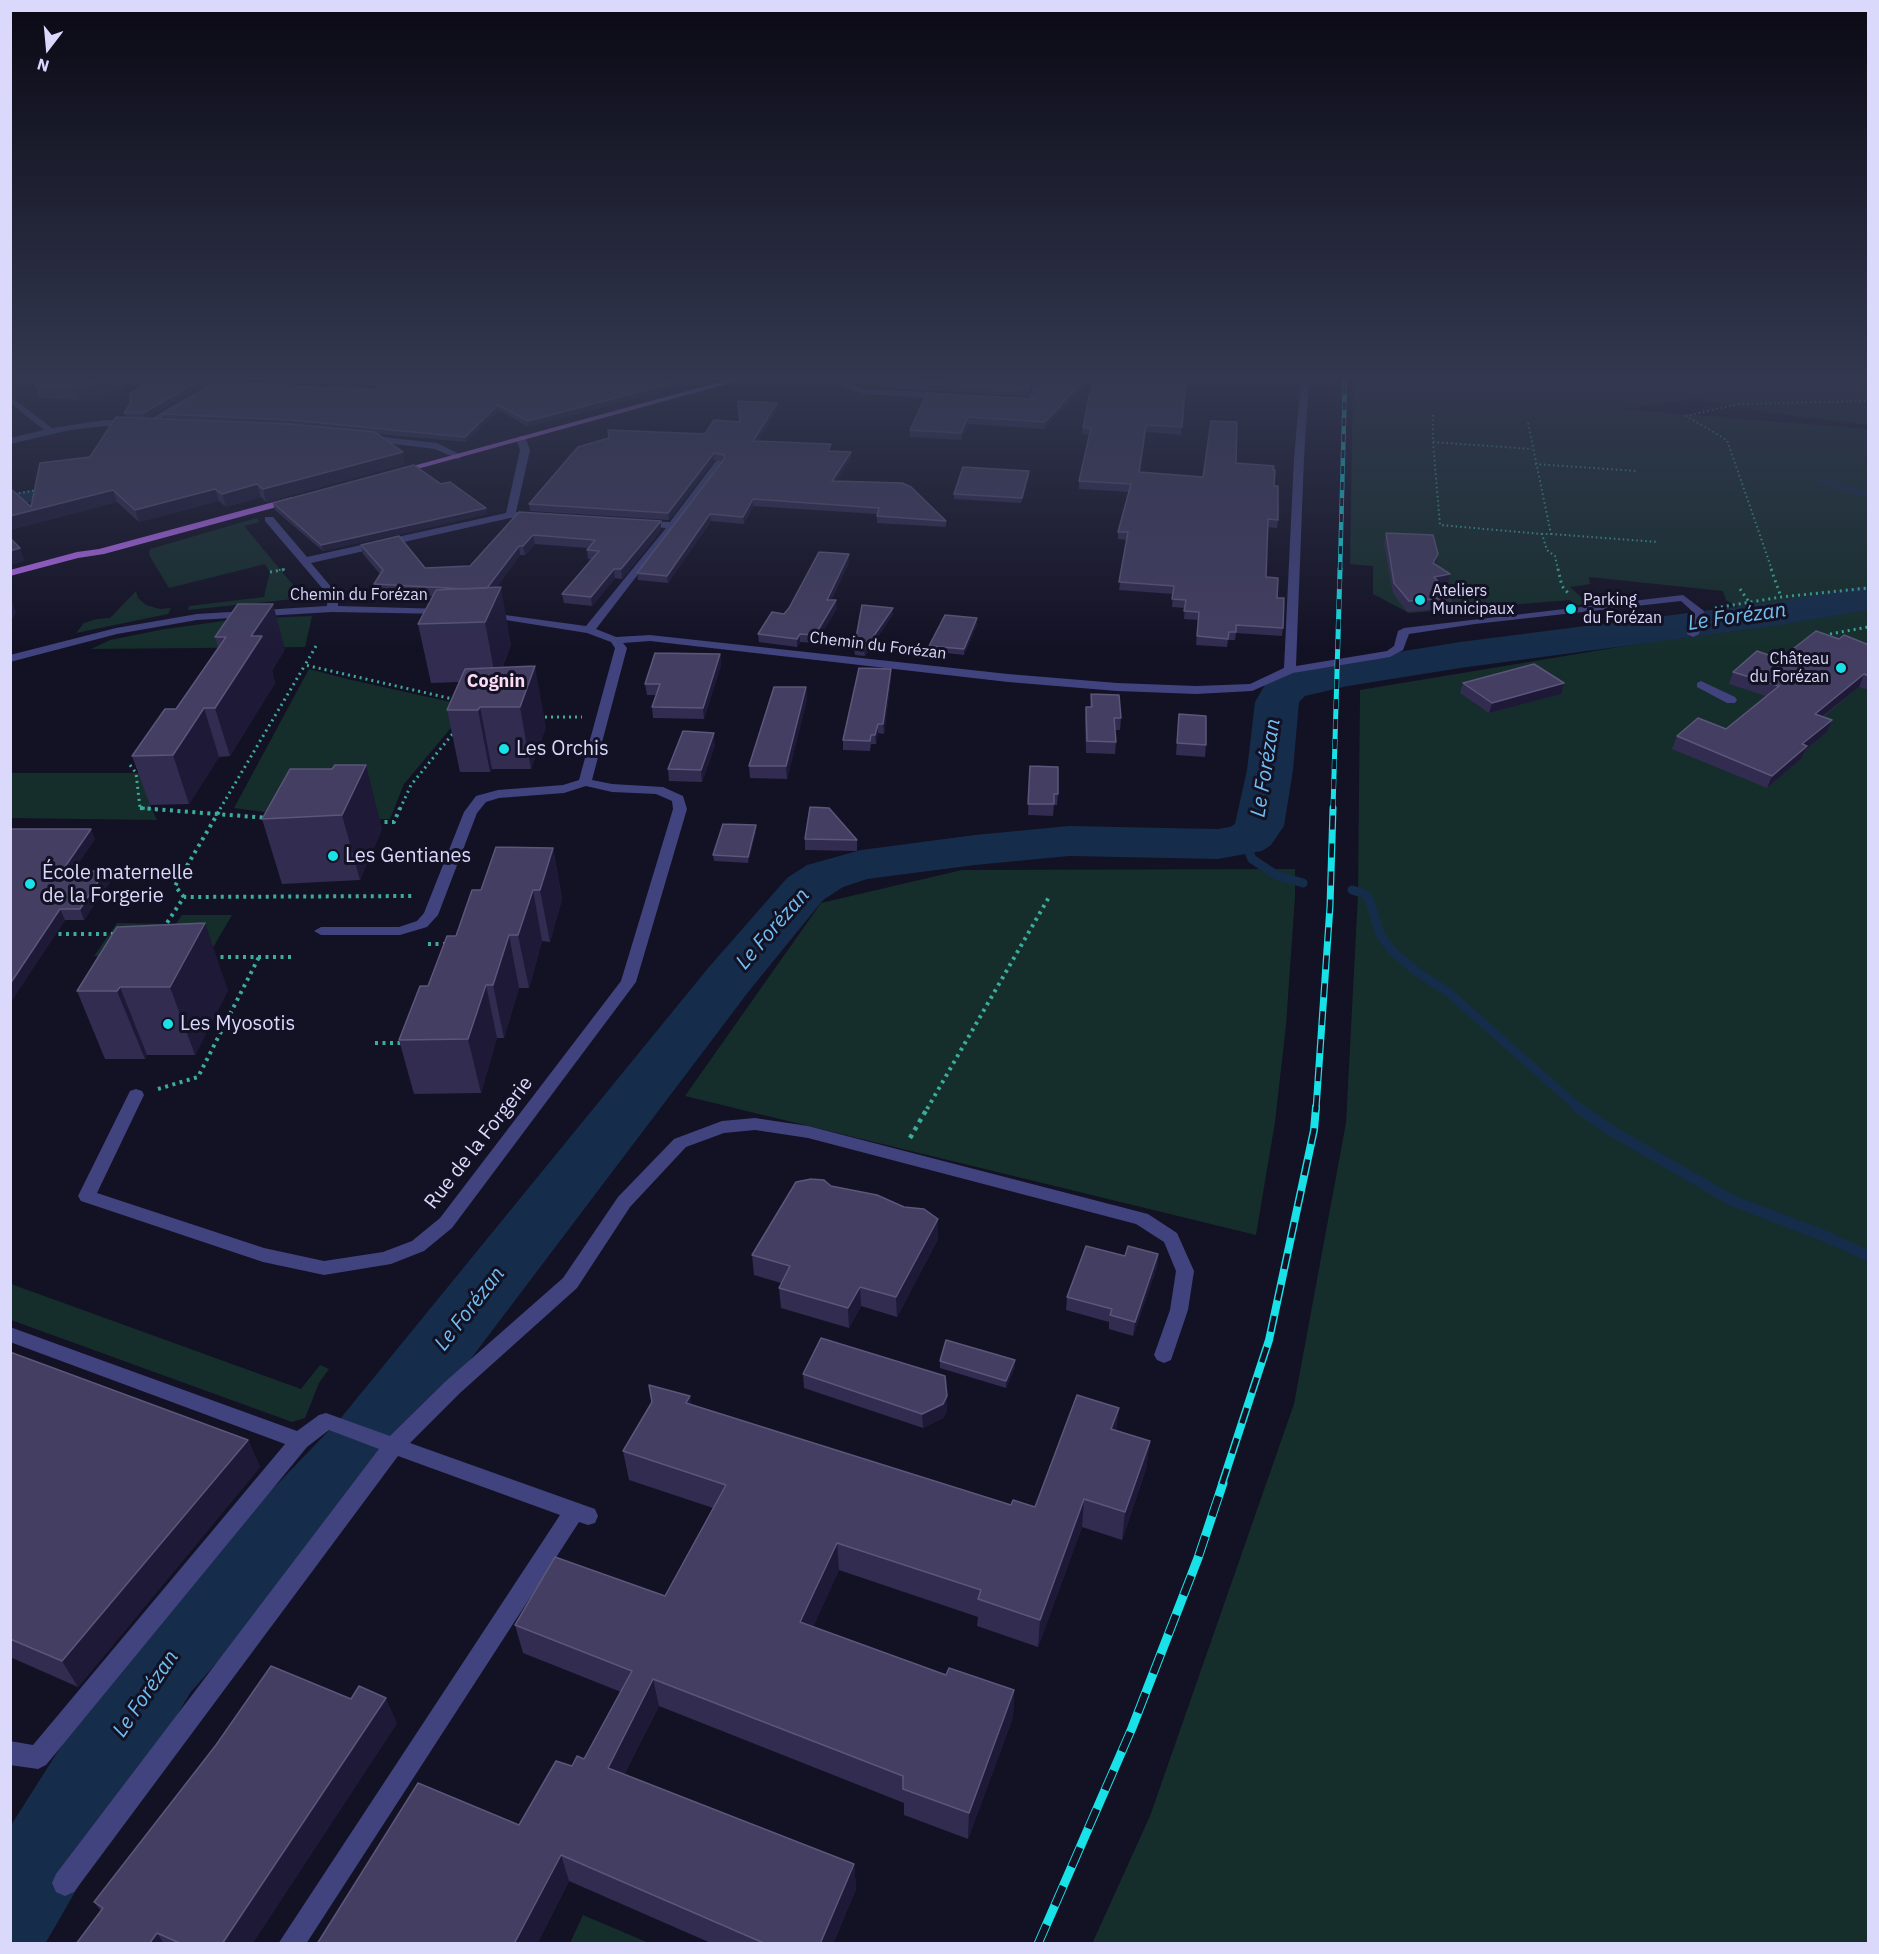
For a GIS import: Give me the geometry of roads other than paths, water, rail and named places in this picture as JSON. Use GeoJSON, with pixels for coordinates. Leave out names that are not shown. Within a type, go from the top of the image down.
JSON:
{"type":"FeatureCollection","features":[{"type":"Feature","properties":{"kind":"main road"},"geometry":{"type":"LineString","coordinates":[[391,474],[405,470]]}},
{"type":"Feature","properties":{"kind":"main road"},"geometry":{"type":"LineString","coordinates":[[10,573],[77,555],[100,552],[302,497]]}},
{"type":"Feature","properties":{"kind":"main road"},"geometry":{"type":"LineString","coordinates":[[10,584],[67,567],[100,552]]}},
{"type":"Feature","properties":{"kind":"street"},"geometry":{"type":"LineString","coordinates":[[510,514],[520,470]]}},
{"type":"Feature","properties":{"kind":"street"},"geometry":{"type":"LineString","coordinates":[[589,630],[714,470]]}},
{"type":"Feature","properties":{"kind":"street"},"geometry":{"type":"LineString","coordinates":[[1290,670],[1298,470]]}},
{"type":"Feature","properties":{"kind":"street"},"geometry":{"type":"LineString","coordinates":[[304,561],[510,514],[545,517]]}},
{"type":"Feature","properties":{"kind":"street"},"geometry":{"type":"LineString","coordinates":[[269,519],[333,595],[332,609]]}},
{"type":"Feature","properties":{"kind":"street"},"geometry":{"type":"LineString","coordinates":[[627,522],[673,525]]}},
{"type":"Feature","properties":{"kind":"street","name":"Chemin du Forézan"},"geometry":{"type":"LineString","coordinates":[[474,613],[589,630],[615,640],[650,638],[1008,678],[1117,687],[1196,690],[1239,689],[1265,683],[1290,670],[1390,654],[1399,648],[1404,631],[1583,609],[1683,598],[1699,611],[1693,634]]}},
{"type":"Feature","properties":{"kind":"street","name":"Chemin du Forézan"},"geometry":{"type":"LineString","coordinates":[[10,659],[157,622],[197,617],[332,609],[451,612]]}},
{"type":"Feature","properties":{"kind":"street"},"geometry":{"type":"LineString","coordinates":[[585,782],[621,648],[615,640]]}},
{"type":"Feature","properties":{"kind":"street"},"geometry":{"type":"LineString","coordinates":[[1701,685],[1731,700]]}},
{"type":"Feature","properties":{"kind":"street","name":"Rue de la Forgerie"},"geometry":{"type":"LineString","coordinates":[[136,1095],[87,1196],[263,1255],[324,1268],[385,1259],[418,1246],[446,1223],[628,982],[680,809],[678,799],[658,790],[612,788],[585,782],[564,789],[498,794],[481,799],[471,812],[431,915],[422,924],[400,930],[321,931]]}},
{"type":"Feature","properties":{"kind":"street"},"geometry":{"type":"LineString","coordinates":[[65,1883],[394,1445],[453,1387],[570,1283],[624,1202],[680,1143],[722,1127],[755,1124],[808,1132],[1142,1219],[1171,1238],[1185,1271],[1179,1310],[1164,1355]]}},
{"type":"Feature","properties":{"kind":"street"},"geometry":{"type":"LineString","coordinates":[[10,1334],[300,1442]]}},
{"type":"Feature","properties":{"kind":"street"},"geometry":{"type":"LineString","coordinates":[[10,1753],[38,1757],[300,1442],[326,1421],[581,1513],[291,1944]]}},
{"type":"Feature","properties":{"kind":"water"},"geometry":{"type":"Polygon","coordinates":[[[1868,593],[1868,605],[1826,613],[1793,616],[1789,614],[1735,624],[1725,616],[1794,601],[1868,593]]]}},
{"type":"Feature","properties":{"kind":"waterway"},"geometry":{"type":"LineString","coordinates":[[1820,480],[1868,495]]}},
{"type":"Feature","properties":{"kind":"waterway"},"geometry":{"type":"LineString","coordinates":[[10,500],[75,488]]}},
{"type":"Feature","properties":{"kind":"waterway","name":"Le Forézan"},"geometry":{"type":"LineString","coordinates":[[10,1914],[160,1665],[366,1441],[729,979],[805,889],[825,876],[861,865],[975,850],[1069,841],[1218,844],[1244,840],[1259,826],[1270,770],[1277,702],[1281,692],[1290,686],[1348,673],[1460,655],[1774,614],[1868,598]]}},
{"type":"Feature","properties":{"kind":"waterway"},"geometry":{"type":"LineString","coordinates":[[1244,840],[1252,859],[1276,875],[1303,883]]}},
{"type":"Feature","properties":{"kind":"waterway"},"geometry":{"type":"LineString","coordinates":[[1352,890],[1365,894],[1369,899],[1380,934],[1391,950],[1417,972],[1448,992],[1580,1109]]}},
{"type":"Feature","properties":{"kind":"waterway"},"geometry":{"type":"LineString","coordinates":[[1577,1107],[1610,1130],[1731,1200],[1827,1237],[1868,1256]]}},
{"type":"Feature","properties":{"kind":"railway"},"geometry":{"type":"LineString","coordinates":[[1340,570],[1343,470]]}},
{"type":"Feature","properties":{"kind":"railway"},"geometry":{"type":"LineString","coordinates":[[1333,809],[1340,569]]}},
{"type":"Feature","properties":{"kind":"railway"},"geometry":{"type":"LineString","coordinates":[[1316,1109],[1330,906],[1333,808]]}},
{"type":"Feature","properties":{"kind":"railway"},"geometry":{"type":"LineString","coordinates":[[1222,1484],[1269,1340],[1314,1130],[1316,1107]]}},
{"type":"Feature","properties":{"kind":"railway"},"geometry":{"type":"LineString","coordinates":[[1038,1944],[1132,1728],[1198,1558],[1223,1483]]}},
{"type":"Feature","properties":{"kind":"place","name":"Ateliers Municipaux"},"geometry":{"type":"Point","coordinates":[1420,600]}},
{"type":"Feature","properties":{"kind":"place","name":"Parking du Forézan"},"geometry":{"type":"Point","coordinates":[1571,609]}},
{"type":"Feature","properties":{"kind":"place","name":"Château du Forézan"},"geometry":{"type":"Point","coordinates":[1841,668]}},
{"type":"Feature","properties":{"kind":"place","name":"Les Orchis"},"geometry":{"type":"Point","coordinates":[504,749]}},
{"type":"Feature","properties":{"kind":"place","name":"Les Gentianes"},"geometry":{"type":"Point","coordinates":[333,856]}},
{"type":"Feature","properties":{"kind":"place","name":"École maternelle de la Forgerie"},"geometry":{"type":"Point","coordinates":[30,884]}},
{"type":"Feature","properties":{"kind":"place","name":"Les Myosotis"},"geometry":{"type":"Point","coordinates":[168,1024]}},
{"type":"Feature","properties":{"kind":"district","name":"Cognin"},"geometry":{"type":"Point","coordinates":[496,682]}}]}
